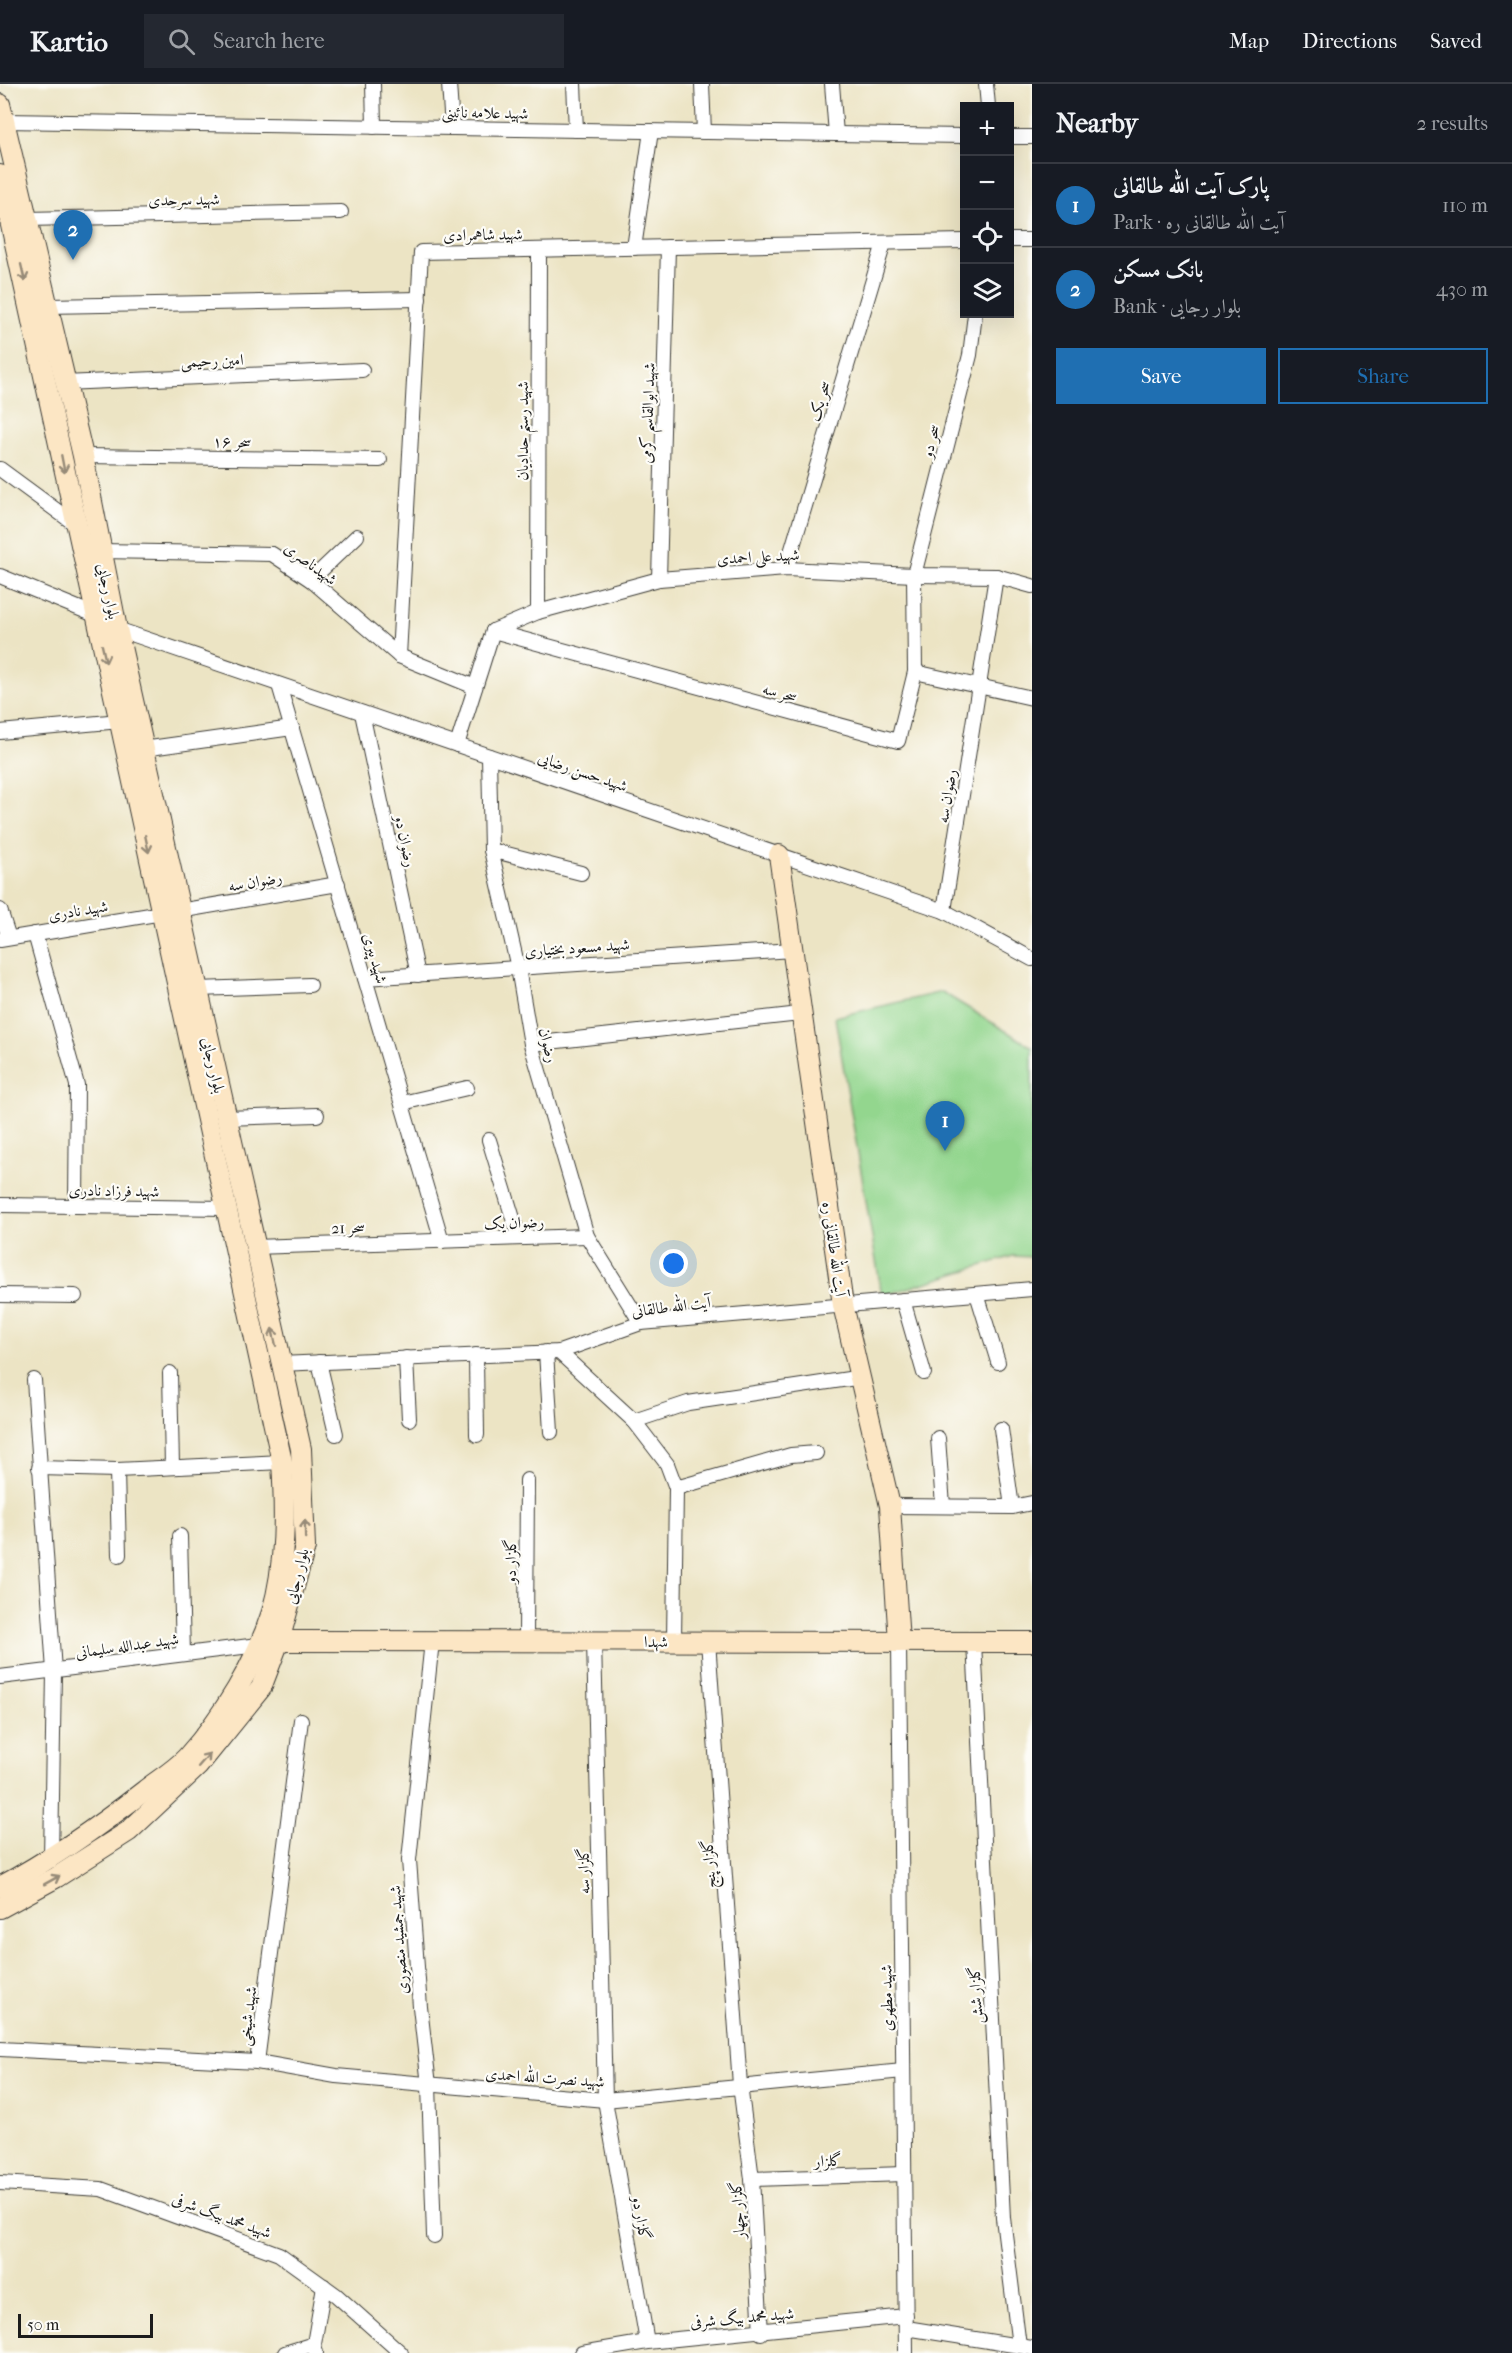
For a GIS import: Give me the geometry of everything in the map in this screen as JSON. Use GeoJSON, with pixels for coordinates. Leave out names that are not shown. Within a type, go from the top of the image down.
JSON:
{"type":"FeatureCollection","features":[{"type":"Feature","properties":{"kind":"main road","name":"بلوار رجایی"},"geometry":{"type":"LineString","coordinates":[[0,1887],[51,1860],[115,1814],[186,1757],[244,1675],[258,1645],[272,1611],[282,1547],[282,1462],[227,1208],[171,912],[143,749],[100,551],[83,456],[2,113]]}},
{"type":"Feature","properties":{"kind":"main road","name":"بلوار رجایی"},"geometry":{"type":"LineString","coordinates":[[0,175],[37,333],[75,524],[120,721],[171,912],[197,989],[301,1449],[305,1547],[279,1641],[261,1688],[229,1731],[169,1795],[129,1831],[57,1877],[0,1908]]}},
{"type":"Feature","properties":{"kind":"main road","name":"آیت الله طالقانی ره"},"geometry":{"type":"LineString","coordinates":[[779,855],[843,1305],[862,1377],[890,1506],[899,1642]]}},
{"type":"Feature","properties":{"kind":"main road","name":"شهدا"},"geometry":{"type":"LineString","coordinates":[[279,1641],[1032,1642]]}},
{"type":"Feature","properties":{"kind":"street"},"geometry":{"type":"LineString","coordinates":[[373,84],[374,127]]}},
{"type":"Feature","properties":{"kind":"street"},"geometry":{"type":"LineString","coordinates":[[449,84],[452,128]]}},
{"type":"Feature","properties":{"kind":"street"},"geometry":{"type":"LineString","coordinates":[[574,84],[576,130]]}},
{"type":"Feature","properties":{"kind":"street"},"geometry":{"type":"LineString","coordinates":[[702,84],[704,132]]}},
{"type":"Feature","properties":{"kind":"street"},"geometry":{"type":"LineString","coordinates":[[832,84],[836,134]]}},
{"type":"Feature","properties":{"kind":"street"},"geometry":{"type":"LineString","coordinates":[[986,84],[988,102]]}},
{"type":"Feature","properties":{"kind":"street","name":"شهید علامه‌ نائینی"},"geometry":{"type":"LineString","coordinates":[[2,113],[374,127],[960,136]]}},
{"type":"Feature","properties":{"kind":"street"},"geometry":{"type":"LineString","coordinates":[[634,248],[651,131]]}},
{"type":"Feature","properties":{"kind":"street"},"geometry":{"type":"LineString","coordinates":[[1014,137],[1032,137]]}},
{"type":"Feature","properties":{"kind":"street","name":"شهید سرحدی"},"geometry":{"type":"LineString","coordinates":[[27,219],[341,212]]}},
{"type":"Feature","properties":{"kind":"street"},"geometry":{"type":"LineString","coordinates":[[1014,240],[1032,240]]}},
{"type":"Feature","properties":{"kind":"street","name":"شهید شاهمرادی"},"geometry":{"type":"LineString","coordinates":[[418,299],[421,252],[960,241]]}},
{"type":"Feature","properties":{"kind":"street","name":"سحر یک"},"geometry":{"type":"LineString","coordinates":[[786,569],[884,243]]}},
{"type":"Feature","properties":{"kind":"street","name":"شهید ابوالقاسم کرمی"},"geometry":{"type":"LineString","coordinates":[[659,579],[668,247]]}},
{"type":"Feature","properties":{"kind":"street","name":"شهید رستم حدادیان"},"geometry":{"type":"LineString","coordinates":[[538,612],[539,250]]}},
{"type":"Feature","properties":{"kind":"street"},"geometry":{"type":"LineString","coordinates":[[47,306],[418,299],[399,656]]}},
{"type":"Feature","properties":{"kind":"street","name":"سحر دو"},"geometry":{"type":"LineString","coordinates":[[914,575],[970,355],[975,318]]}},
{"type":"Feature","properties":{"kind":"street","name":"امین رحیمی"},"geometry":{"type":"LineString","coordinates":[[64,383],[362,370]]}},
{"type":"Feature","properties":{"kind":"street","name":"سحر ۱۶"},"geometry":{"type":"LineString","coordinates":[[83,456],[380,460]]}},
{"type":"Feature","properties":{"kind":"street"},"geometry":{"type":"LineString","coordinates":[[0,469],[75,524]]}},
{"type":"Feature","properties":{"kind":"street"},"geometry":{"type":"LineString","coordinates":[[311,580],[357,536]]}},
{"type":"Feature","properties":{"kind":"street","name":"شهیدناصری"},"geometry":{"type":"LineString","coordinates":[[100,551],[273,554],[311,580],[399,656],[475,687]]}},
{"type":"Feature","properties":{"kind":"street","name":"شهید علی احمدی"},"geometry":{"type":"LineString","coordinates":[[493,631],[538,612],[659,579],[786,569],[996,576],[1032,584]]}},
{"type":"Feature","properties":{"kind":"street","name":"سحر سه"},"geometry":{"type":"LineString","coordinates":[[493,631],[898,741],[915,672],[914,575]]}},
{"type":"Feature","properties":{"kind":"street"},"geometry":{"type":"LineString","coordinates":[[0,576],[95,615]]}},
{"type":"Feature","properties":{"kind":"street","name":"رضوان سه"},"geometry":{"type":"LineString","coordinates":[[944,911],[996,576]]}},
{"type":"Feature","properties":{"kind":"street","name":"شهید حسن رضایی"},"geometry":{"type":"LineString","coordinates":[[117,629],[944,911],[1032,959]]}},
{"type":"Feature","properties":{"kind":"street"},"geometry":{"type":"LineString","coordinates":[[457,745],[493,631]]}},
{"type":"Feature","properties":{"kind":"street"},"geometry":{"type":"LineString","coordinates":[[915,672],[1032,698]]}},
{"type":"Feature","properties":{"kind":"street","name":"شهید پیری"},"geometry":{"type":"LineString","coordinates":[[279,685],[442,1241]]}},
{"type":"Feature","properties":{"kind":"street","name":"رضوان دو"},"geometry":{"type":"LineString","coordinates":[[362,713],[418,975]]}},
{"type":"Feature","properties":{"kind":"street"},"geometry":{"type":"LineString","coordinates":[[0,732],[120,721]]}},
{"type":"Feature","properties":{"kind":"street"},"geometry":{"type":"LineString","coordinates":[[143,749],[292,728]]}},
{"type":"Feature","properties":{"kind":"street","name":"رضوان"},"geometry":{"type":"LineString","coordinates":[[489,756],[491,850],[518,968],[531,1044],[587,1236],[641,1323]]}},
{"type":"Feature","properties":{"kind":"street"},"geometry":{"type":"LineString","coordinates":[[491,850],[580,873]]}},
{"type":"Feature","properties":{"kind":"street","name":"رضوان سه"},"geometry":{"type":"LineString","coordinates":[[171,912],[338,884]]}},
{"type":"Feature","properties":{"kind":"street"},"geometry":{"type":"LineString","coordinates":[[0,910],[5,939]]}},
{"type":"Feature","properties":{"kind":"street","name":"شهید نادری"},"geometry":{"type":"LineString","coordinates":[[5,939],[171,912]]}},
{"type":"Feature","properties":{"kind":"street"},"geometry":{"type":"LineString","coordinates":[[35,934],[77,1085],[76,1206]]}},
{"type":"Feature","properties":{"kind":"street","name":"شهید مسعود بختیاری"},"geometry":{"type":"LineString","coordinates":[[365,978],[792,950]]}},
{"type":"Feature","properties":{"kind":"street"},"geometry":{"type":"LineString","coordinates":[[197,989],[310,985]]}},
{"type":"Feature","properties":{"kind":"street"},"geometry":{"type":"LineString","coordinates":[[531,1044],[800,1014]]}},
{"type":"Feature","properties":{"kind":"street"},"geometry":{"type":"LineString","coordinates":[[402,1103],[467,1088]]}},
{"type":"Feature","properties":{"kind":"street"},"geometry":{"type":"LineString","coordinates":[[225,1118],[317,1115]]}},
{"type":"Feature","properties":{"kind":"street"},"geometry":{"type":"LineString","coordinates":[[489,1140],[519,1238]]}},
{"type":"Feature","properties":{"kind":"street","name":"شهید فرزاد نادری"},"geometry":{"type":"LineString","coordinates":[[0,1205],[227,1208]]}},
{"type":"Feature","properties":{"kind":"street","name":"رضوان یک"},"geometry":{"type":"LineString","coordinates":[[442,1241],[587,1236]]}},
{"type":"Feature","properties":{"kind":"street","name":"سحر 21"},"geometry":{"type":"LineString","coordinates":[[254,1247],[442,1241]]}},
{"type":"Feature","properties":{"kind":"street","name":"آیت الله طالقانی"},"geometry":{"type":"LineString","coordinates":[[280,1364],[552,1352],[641,1323],[1032,1289]]}},
{"type":"Feature","properties":{"kind":"street"},"geometry":{"type":"LineString","coordinates":[[977,1294],[998,1362]]}},
{"type":"Feature","properties":{"kind":"street"},"geometry":{"type":"LineString","coordinates":[[0,1295],[75,1296]]}},
{"type":"Feature","properties":{"kind":"street"},"geometry":{"type":"LineString","coordinates":[[903,1300],[924,1373]]}},
{"type":"Feature","properties":{"kind":"street"},"geometry":{"type":"LineString","coordinates":[[552,1352],[634,1421],[667,1464],[676,1488],[674,1641]]}},
{"type":"Feature","properties":{"kind":"street"},"geometry":{"type":"LineString","coordinates":[[551,1432],[552,1352]]}},
{"type":"Feature","properties":{"kind":"street"},"geometry":{"type":"LineString","coordinates":[[476,1355],[477,1435]]}},
{"type":"Feature","properties":{"kind":"street"},"geometry":{"type":"LineString","coordinates":[[406,1358],[409,1419]]}},
{"type":"Feature","properties":{"kind":"street"},"geometry":{"type":"LineString","coordinates":[[319,1362],[336,1434]]}},
{"type":"Feature","properties":{"kind":"street"},"geometry":{"type":"LineString","coordinates":[[170,1373],[171,1466]]}},
{"type":"Feature","properties":{"kind":"street"},"geometry":{"type":"LineString","coordinates":[[634,1421],[688,1403],[862,1377]]}},
{"type":"Feature","properties":{"kind":"street"},"geometry":{"type":"LineString","coordinates":[[33,1380],[54,1671],[51,1860]]}},
{"type":"Feature","properties":{"kind":"street"},"geometry":{"type":"LineString","coordinates":[[1001,1429],[1012,1507]]}},
{"type":"Feature","properties":{"kind":"street"},"geometry":{"type":"LineString","coordinates":[[938,1438],[943,1506]]}},
{"type":"Feature","properties":{"kind":"street"},"geometry":{"type":"LineString","coordinates":[[676,1488],[791,1455],[816,1453]]}},
{"type":"Feature","properties":{"kind":"street"},"geometry":{"type":"LineString","coordinates":[[39,1468],[117,1470],[282,1462]]}},
{"type":"Feature","properties":{"kind":"street"},"geometry":{"type":"LineString","coordinates":[[117,1470],[119,1556]]}},
{"type":"Feature","properties":{"kind":"street","name":"گلزار دو"},"geometry":{"type":"LineString","coordinates":[[526,1641],[527,1480]]}},
{"type":"Feature","properties":{"kind":"street"},"geometry":{"type":"LineString","coordinates":[[890,1506],[1012,1507],[1032,1503]]}},
{"type":"Feature","properties":{"kind":"street"},"geometry":{"type":"LineString","coordinates":[[180,1536],[183,1654]]}},
{"type":"Feature","properties":{"kind":"street","name":"شهید جمشید منصوری"},"geometry":{"type":"LineString","coordinates":[[432,1641],[409,1860],[429,2085],[434,2236]]}},
{"type":"Feature","properties":{"kind":"street","name":"گلزار سه"},"geometry":{"type":"LineString","coordinates":[[594,1641],[605,2100]]}},
{"type":"Feature","properties":{"kind":"street","name":"گلزار پنج"},"geometry":{"type":"LineString","coordinates":[[708,1641],[741,2085]]}},
{"type":"Feature","properties":{"kind":"street","name":"شهید مطهری"},"geometry":{"type":"LineString","coordinates":[[899,1642],[906,2353]]}},
{"type":"Feature","properties":{"kind":"street","name":"گلزار شش"},"geometry":{"type":"LineString","coordinates":[[974,1642],[1003,2218],[1025,2347]]}},
{"type":"Feature","properties":{"kind":"street","name":"شهید عبدالله سلیمانی"},"geometry":{"type":"LineString","coordinates":[[0,1677],[258,1645]]}},
{"type":"Feature","properties":{"kind":"street","name":"شهید شیخی"},"geometry":{"type":"LineString","coordinates":[[0,2049],[257,2062],[302,1720]]}},
{"type":"Feature","properties":{"kind":"street","name":"شهید نصرت الله احمدی"},"geometry":{"type":"LineString","coordinates":[[257,2062],[336,2076],[605,2100],[903,2071]]}},
{"type":"Feature","properties":{"kind":"street","name":"گلزار چهار"},"geometry":{"type":"LineString","coordinates":[[741,2085],[752,2178],[761,2333]]}},
{"type":"Feature","properties":{"kind":"street","name":"گلزار دو"},"geometry":{"type":"LineString","coordinates":[[605,2100],[646,2342]]}},
{"type":"Feature","properties":{"kind":"street","name":"گلزار"},"geometry":{"type":"LineString","coordinates":[[752,2178],[904,2174]]}},
{"type":"Feature","properties":{"kind":"street","name":"شهید محمد بیگ شرفی"},"geometry":{"type":"LineString","coordinates":[[0,2183],[101,2188],[279,2254],[324,2286],[401,2353]]}},
{"type":"Feature","properties":{"kind":"street"},"geometry":{"type":"LineString","coordinates":[[285,2353],[315,2349],[324,2286]]}},
{"type":"Feature","properties":{"kind":"street","name":"شهید محمد بیگ شرفی"},"geometry":{"type":"LineString","coordinates":[[582,2353],[646,2342],[906,2322],[1025,2347]]}},
{"type":"Feature","properties":{"kind":"green space"},"geometry":{"type":"Polygon","coordinates":[[[942,992],[1032,1047],[1032,1257],[1013,1256],[882,1296],[835,1017],[942,992]]]}},
{"type":"Feature","properties":{"kind":"place","name":"بانک مسکن"},"geometry":{"type":"Point","coordinates":[73,260]}},
{"type":"Feature","properties":{"kind":"place","name":"پارک آیت الله طالقانی"},"geometry":{"type":"Point","coordinates":[945,1151]}}]}
